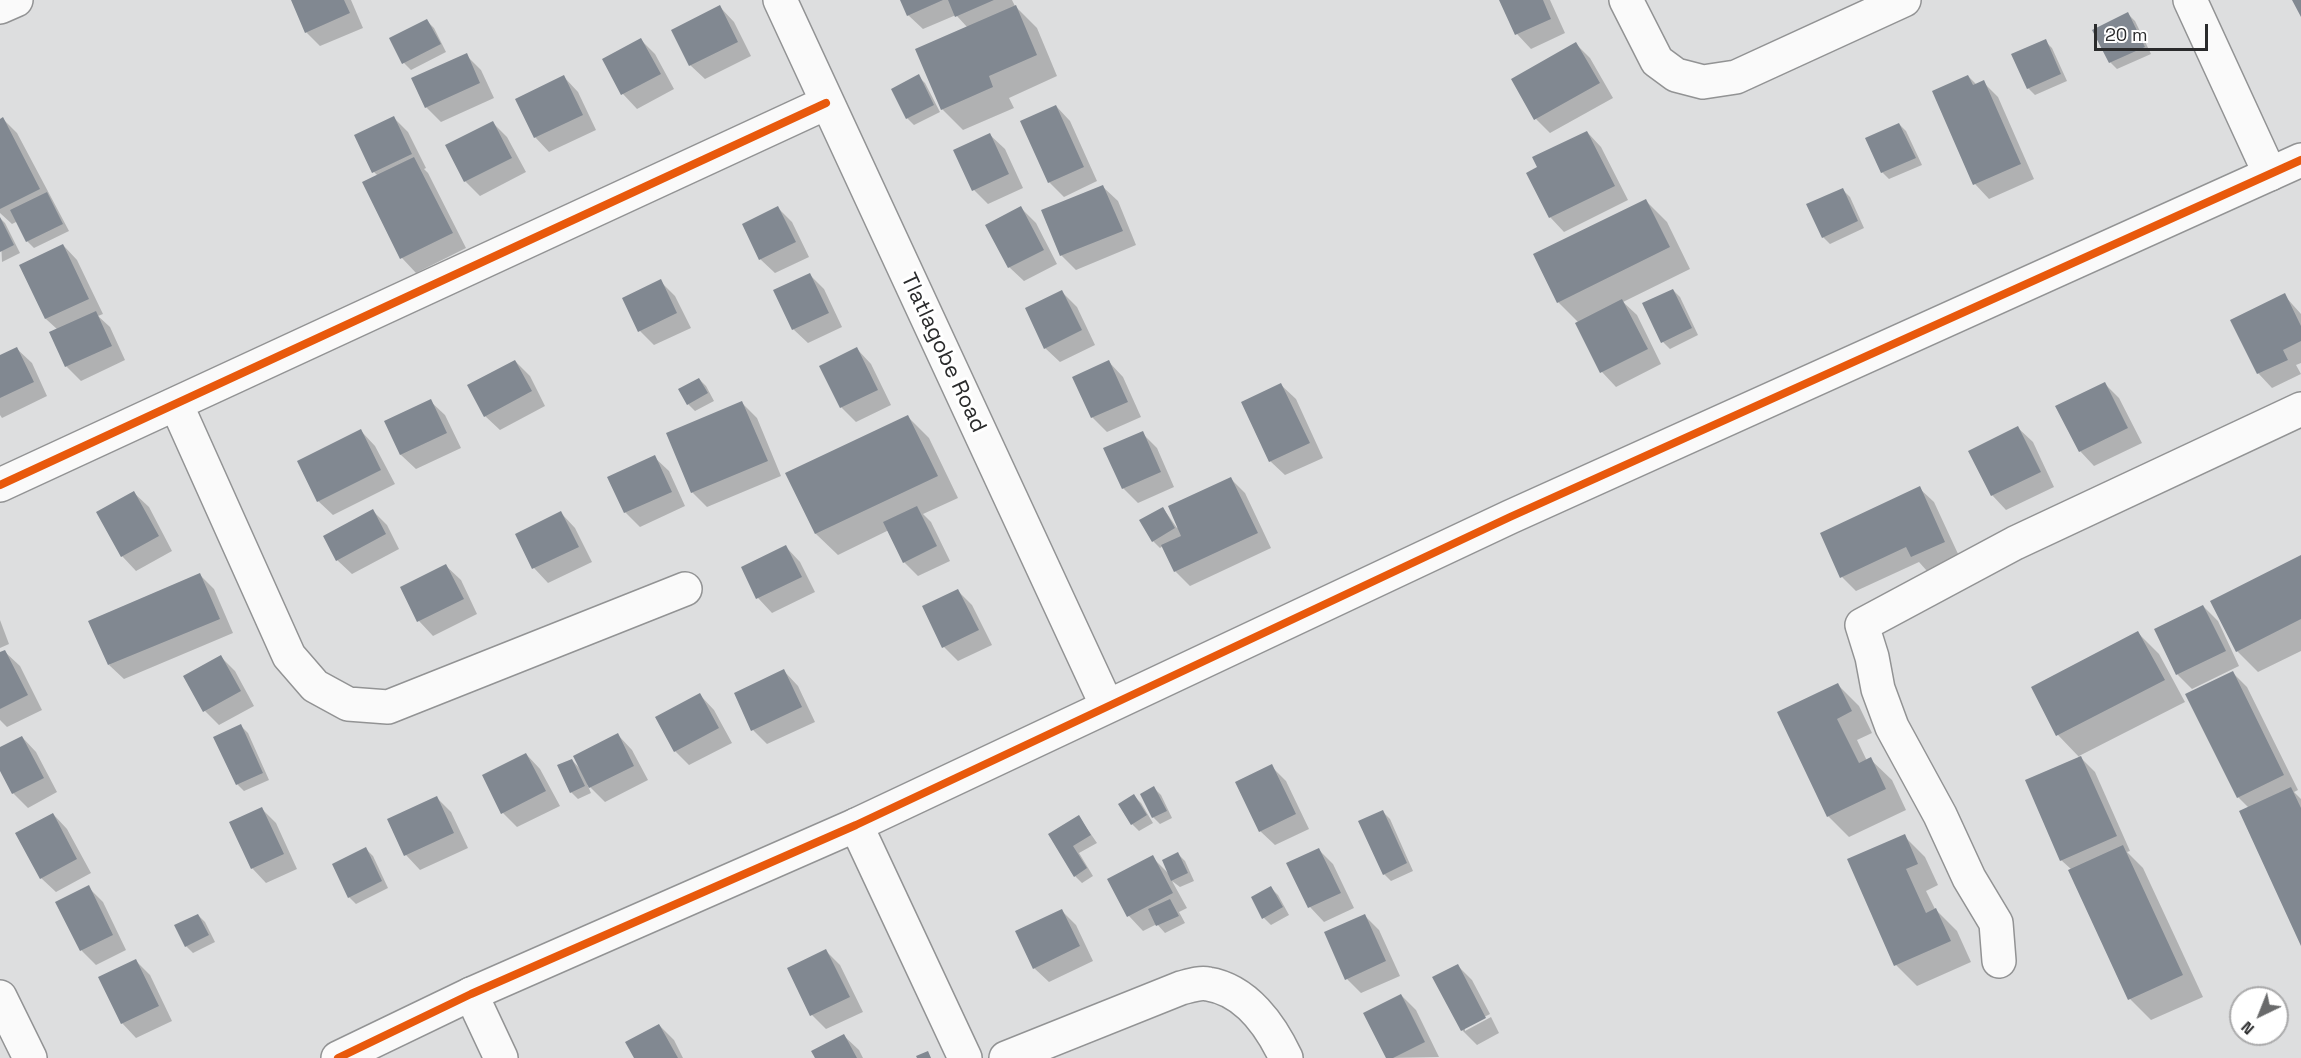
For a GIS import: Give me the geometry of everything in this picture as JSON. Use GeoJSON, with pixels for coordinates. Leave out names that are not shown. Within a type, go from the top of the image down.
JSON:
{"type":"FeatureCollection","features":[{"type":"Feature","properties":{"kind":"street"},"geometry":{"type":"LineString","coordinates":[[0,7],[16,0]]}},
{"type":"Feature","properties":{"kind":"street","name":"Tlatlagobe Road"},"geometry":{"type":"LineString","coordinates":[[780,0],[826,104],[1107,706]]}},
{"type":"Feature","properties":{"kind":"street"},"geometry":{"type":"LineString","coordinates":[[1626,0],[1657,61],[1676,75],[1703,82],[1736,77],[1904,0]]}},
{"type":"Feature","properties":{"kind":"street"},"geometry":{"type":"LineString","coordinates":[[2190,0],[2270,174]]}},
{"type":"Feature","properties":{"kind":"street"},"geometry":{"type":"LineString","coordinates":[[0,485],[826,104]]}},
{"type":"Feature","properties":{"kind":"street"},"geometry":{"type":"LineString","coordinates":[[338,1058],[471,994],[856,825],[1510,518],[2301,160]]}},
{"type":"Feature","properties":{"kind":"street"},"geometry":{"type":"LineString","coordinates":[[176,404],[289,656],[315,686],[348,704],[388,707],[686,589]]}},
{"type":"Feature","properties":{"kind":"street"},"geometry":{"type":"LineString","coordinates":[[1999,961],[1996,923],[1969,878],[1940,815],[1892,727],[1878,689],[1872,657],[1862,625],[2015,543],[2301,409]]}},
{"type":"Feature","properties":{"kind":"street"},"geometry":{"type":"LineString","coordinates":[[856,825],[964,1058]]}},
{"type":"Feature","properties":{"kind":"street"},"geometry":{"type":"LineString","coordinates":[[1006,1058],[1181,988],[1207,983],[1241,996],[1276,1037],[1286,1058]]}},
{"type":"Feature","properties":{"kind":"street"},"geometry":{"type":"LineString","coordinates":[[471,994],[501,1058]]}},
{"type":"Feature","properties":{"kind":"street"},"geometry":{"type":"LineString","coordinates":[[0,997],[30,1058]]}},
{"type":"Feature","properties":{"kind":"building"},"geometry":{"type":"Polygon","coordinates":[[[291,0],[344,0],[350,13],[305,33],[291,0]]]}},
{"type":"Feature","properties":{"kind":"building"},"geometry":{"type":"Polygon","coordinates":[[[900,0],[943,0],[907,16],[900,0]]]}},
{"type":"Feature","properties":{"kind":"building"},"geometry":{"type":"Polygon","coordinates":[[[948,0],[994,0],[955,17],[948,0]]]}},
{"type":"Feature","properties":{"kind":"building"},"geometry":{"type":"Polygon","coordinates":[[[1499,0],[1543,0],[1551,19],[1515,35],[1499,0]]]}},
{"type":"Feature","properties":{"kind":"building"},"geometry":{"type":"Polygon","coordinates":[[[2292,0],[2301,0],[2301,17],[2292,0]]]}},
{"type":"Feature","properties":{"kind":"building"},"geometry":{"type":"Polygon","coordinates":[[[720,5],[738,42],[689,66],[671,30],[720,5]]]}},
{"type":"Feature","properties":{"kind":"building"},"geometry":{"type":"Polygon","coordinates":[[[1016,5],[1037,55],[989,76],[993,87],[941,110],[915,49],[1016,5]]]}},
{"type":"Feature","properties":{"kind":"building"},"geometry":{"type":"Polygon","coordinates":[[[2128,12],[2145,47],[2109,63],[2092,30],[2128,12]]]}},
{"type":"Feature","properties":{"kind":"building"},"geometry":{"type":"Polygon","coordinates":[[[427,19],[441,44],[402,64],[389,38],[427,19]]]}},
{"type":"Feature","properties":{"kind":"building"},"geometry":{"type":"Polygon","coordinates":[[[641,38],[661,74],[621,95],[602,59],[641,38]]]}},
{"type":"Feature","properties":{"kind":"building"},"geometry":{"type":"Polygon","coordinates":[[[2046,39],[2061,74],[2027,89],[2011,54],[2046,39]]]}},
{"type":"Feature","properties":{"kind":"building"},"geometry":{"type":"Polygon","coordinates":[[[1576,42],[1600,83],[1534,120],[1511,79],[1576,42]]]}},
{"type":"Feature","properties":{"kind":"building"},"geometry":{"type":"Polygon","coordinates":[[[467,53],[480,83],[425,108],[411,78],[467,53]]]}},
{"type":"Feature","properties":{"kind":"building"},"geometry":{"type":"Polygon","coordinates":[[[919,74],[934,105],[906,119],[891,89],[919,74]]]}},
{"type":"Feature","properties":{"kind":"building"},"geometry":{"type":"Polygon","coordinates":[[[564,75],[583,115],[534,138],[515,99],[564,75]]]}},
{"type":"Feature","properties":{"kind":"building"},"geometry":{"type":"Polygon","coordinates":[[[1968,75],[1973,85],[1984,80],[2021,164],[1973,185],[1932,91],[1968,75]]]}},
{"type":"Feature","properties":{"kind":"building"},"geometry":{"type":"Polygon","coordinates":[[[1056,105],[1084,167],[1048,183],[1020,121],[1056,105]]]}},
{"type":"Feature","properties":{"kind":"building"},"geometry":{"type":"Polygon","coordinates":[[[394,116],[412,154],[372,173],[354,135],[394,116]]]}},
{"type":"Feature","properties":{"kind":"building"},"geometry":{"type":"Polygon","coordinates":[[[3,117],[40,189],[0,209],[0,119],[3,117]]]}},
{"type":"Feature","properties":{"kind":"building"},"geometry":{"type":"Polygon","coordinates":[[[493,121],[512,158],[464,182],[445,145],[493,121]]]}},
{"type":"Feature","properties":{"kind":"building"},"geometry":{"type":"Polygon","coordinates":[[[1899,123],[1916,158],[1881,173],[1865,138],[1899,123]]]}},
{"type":"Feature","properties":{"kind":"building"},"geometry":{"type":"Polygon","coordinates":[[[1587,131],[1615,186],[1549,218],[1526,173],[1537,167],[1532,157],[1587,131]]]}},
{"type":"Feature","properties":{"kind":"building"},"geometry":{"type":"Polygon","coordinates":[[[990,133],[1009,174],[972,191],[953,150],[990,133]]]}},
{"type":"Feature","properties":{"kind":"building"},"geometry":{"type":"Polygon","coordinates":[[[414,157],[453,233],[400,259],[362,182],[414,157]]]}},
{"type":"Feature","properties":{"kind":"building"},"geometry":{"type":"Polygon","coordinates":[[[1103,185],[1123,231],[1060,256],[1041,210],[1103,185]]]}},
{"type":"Feature","properties":{"kind":"building"},"geometry":{"type":"Polygon","coordinates":[[[1843,188],[1858,221],[1822,238],[1806,204],[1843,188]]]}},
{"type":"Feature","properties":{"kind":"building"},"geometry":{"type":"Polygon","coordinates":[[[47,192],[63,224],[26,242],[10,210],[47,192]]]}},
{"type":"Feature","properties":{"kind":"building"},"geometry":{"type":"Polygon","coordinates":[[[1646,199],[1670,247],[1557,303],[1533,254],[1646,199]]]}},
{"type":"Feature","properties":{"kind":"building"},"geometry":{"type":"Polygon","coordinates":[[[778,206],[796,242],[759,260],[742,224],[778,206]]]}},
{"type":"Feature","properties":{"kind":"building"},"geometry":{"type":"Polygon","coordinates":[[[1021,206],[1044,250],[1008,268],[985,225],[1021,206]]]}},
{"type":"Feature","properties":{"kind":"building"},"geometry":{"type":"Polygon","coordinates":[[[0,217],[14,245],[0,252],[0,217]]]}},
{"type":"Feature","properties":{"kind":"building"},"geometry":{"type":"Polygon","coordinates":[[[63,244],[89,299],[45,319],[19,265],[63,244]]]}},
{"type":"Feature","properties":{"kind":"building"},"geometry":{"type":"Polygon","coordinates":[[[810,273],[829,313],[792,330],[773,290],[810,273]]]}},
{"type":"Feature","properties":{"kind":"building"},"geometry":{"type":"Polygon","coordinates":[[[661,279],[677,313],[638,332],[622,298],[661,279]]]}},
{"type":"Feature","properties":{"kind":"building"},"geometry":{"type":"Polygon","coordinates":[[[1673,289],[1692,328],[1661,343],[1642,303],[1673,289]]]}},
{"type":"Feature","properties":{"kind":"building"},"geometry":{"type":"Polygon","coordinates":[[[1062,290],[1082,330],[1044,349],[1025,308],[1062,290]]]}},
{"type":"Feature","properties":{"kind":"building"},"geometry":{"type":"Polygon","coordinates":[[[2285,293],[2301,326],[2301,341],[2283,350],[2288,360],[2257,374],[2230,320],[2285,293]]]}},
{"type":"Feature","properties":{"kind":"building"},"geometry":{"type":"Polygon","coordinates":[[[1622,299],[1648,349],[1600,373],[1575,323],[1622,299]]]}},
{"type":"Feature","properties":{"kind":"building"},"geometry":{"type":"Polygon","coordinates":[[[96,311],[112,346],[65,367],[49,332],[96,311]]]}},
{"type":"Feature","properties":{"kind":"building"},"geometry":{"type":"Polygon","coordinates":[[[17,347],[34,382],[0,398],[0,355],[17,347]]]}},
{"type":"Feature","properties":{"kind":"building"},"geometry":{"type":"Polygon","coordinates":[[[857,347],[878,390],[840,408],[819,366],[857,347]]]}},
{"type":"Feature","properties":{"kind":"building"},"geometry":{"type":"Polygon","coordinates":[[[515,360],[532,391],[484,417],[467,385],[515,360]]]}},
{"type":"Feature","properties":{"kind":"building"},"geometry":{"type":"Polygon","coordinates":[[[1109,360],[1128,402],[1091,418],[1072,377],[1109,360]]]}},
{"type":"Feature","properties":{"kind":"building"},"geometry":{"type":"Polygon","coordinates":[[[699,378],[708,393],[687,405],[678,389],[699,378]]]}},
{"type":"Feature","properties":{"kind":"building"},"geometry":{"type":"Polygon","coordinates":[[[2105,382],[2128,428],[2079,452],[2055,406],[2105,382]]]}},
{"type":"Feature","properties":{"kind":"building"},"geometry":{"type":"Polygon","coordinates":[[[1281,383],[1310,443],[1269,462],[1241,402],[1281,383]]]}},
{"type":"Feature","properties":{"kind":"building"},"geometry":{"type":"Polygon","coordinates":[[[431,399],[447,433],[400,455],[384,421],[431,399]]]}},
{"type":"Feature","properties":{"kind":"building"},"geometry":{"type":"Polygon","coordinates":[[[742,401],[768,461],[691,493],[666,433],[742,401]]]}},
{"type":"Feature","properties":{"kind":"building"},"geometry":{"type":"Polygon","coordinates":[[[908,415],[938,476],[815,534],[785,473],[908,415]]]}},
{"type":"Feature","properties":{"kind":"building"},"geometry":{"type":"Polygon","coordinates":[[[2018,426],[2041,472],[1991,496],[1968,451],[2018,426]]]}},
{"type":"Feature","properties":{"kind":"building"},"geometry":{"type":"Polygon","coordinates":[[[361,429],[381,470],[317,502],[297,461],[361,429]]]}},
{"type":"Feature","properties":{"kind":"building"},"geometry":{"type":"Polygon","coordinates":[[[1143,431],[1161,472],[1122,489],[1103,448],[1143,431]]]}},
{"type":"Feature","properties":{"kind":"building"},"geometry":{"type":"Polygon","coordinates":[[[655,455],[672,492],[624,513],[607,477],[655,455]]]}},
{"type":"Feature","properties":{"kind":"building"},"geometry":{"type":"Polygon","coordinates":[[[1231,477],[1258,533],[1174,572],[1161,545],[1181,536],[1168,506],[1231,477]]]}},
{"type":"Feature","properties":{"kind":"building"},"geometry":{"type":"Polygon","coordinates":[[[1920,486],[1945,542],[1911,557],[1906,547],[1840,578],[1820,533],[1920,486]]]}},
{"type":"Feature","properties":{"kind":"building"},"geometry":{"type":"Polygon","coordinates":[[[134,491],[159,536],[121,557],[96,512],[134,491]]]}},
{"type":"Feature","properties":{"kind":"building"},"geometry":{"type":"Polygon","coordinates":[[[917,506],[937,546],[903,563],[883,522],[917,506]]]}},
{"type":"Feature","properties":{"kind":"building"},"geometry":{"type":"Polygon","coordinates":[[[1163,507],[1175,528],[1152,542],[1139,520],[1163,507]]]}},
{"type":"Feature","properties":{"kind":"building"},"geometry":{"type":"Polygon","coordinates":[[[373,509],[386,534],[336,561],[323,536],[373,509]]]}},
{"type":"Feature","properties":{"kind":"building"},"geometry":{"type":"Polygon","coordinates":[[[561,511],[579,547],[532,569],[515,534],[561,511]]]}},
{"type":"Feature","properties":{"kind":"building"},"geometry":{"type":"Polygon","coordinates":[[[786,545],[802,577],[756,599],[741,567],[786,545]]]}},
{"type":"Feature","properties":{"kind":"building"},"geometry":{"type":"Polygon","coordinates":[[[2301,555],[2301,619],[2236,652],[2210,601],[2301,555]]]}},
{"type":"Feature","properties":{"kind":"building"},"geometry":{"type":"Polygon","coordinates":[[[446,564],[464,599],[417,622],[400,587],[446,564]]]}},
{"type":"Feature","properties":{"kind":"building"},"geometry":{"type":"Polygon","coordinates":[[[200,573],[220,619],[108,665],[88,621],[200,573]]]}},
{"type":"Feature","properties":{"kind":"building"},"geometry":{"type":"Polygon","coordinates":[[[958,589],[979,630],[942,648],[922,606],[958,589]]]}},
{"type":"Feature","properties":{"kind":"building"},"geometry":{"type":"Polygon","coordinates":[[[2203,605],[2226,651],[2176,675],[2154,629],[2203,605]]]}},
{"type":"Feature","properties":{"kind":"building"},"geometry":{"type":"Polygon","coordinates":[[[2138,631],[2165,680],[2056,736],[2031,687],[2138,631]]]}},
{"type":"Feature","properties":{"kind":"building"},"geometry":{"type":"Polygon","coordinates":[[[5,650],[28,695],[0,709],[0,652],[5,650]]]}},
{"type":"Feature","properties":{"kind":"building"},"geometry":{"type":"Polygon","coordinates":[[[221,655],[241,691],[203,712],[183,676],[221,655]]]}},
{"type":"Feature","properties":{"kind":"building"},"geometry":{"type":"Polygon","coordinates":[[[784,669],[802,707],[751,731],[734,693],[784,669]]]}},
{"type":"Feature","properties":{"kind":"building"},"geometry":{"type":"Polygon","coordinates":[[[2233,671],[2284,775],[2237,798],[2185,694],[2233,671]]]}},
{"type":"Feature","properties":{"kind":"building"},"geometry":{"type":"Polygon","coordinates":[[[1838,683],[1852,711],[1837,719],[1859,763],[1871,757],[1886,789],[1827,817],[1777,712],[1838,683]]]}},
{"type":"Feature","properties":{"kind":"building"},"geometry":{"type":"Polygon","coordinates":[[[700,693],[719,728],[674,752],[655,717],[700,693]]]}},
{"type":"Feature","properties":{"kind":"building"},"geometry":{"type":"Polygon","coordinates":[[[241,724],[263,773],[236,785],[213,737],[241,724]]]}},
{"type":"Feature","properties":{"kind":"building"},"geometry":{"type":"Polygon","coordinates":[[[618,733],[634,766],[589,788],[573,756],[618,733]]]}},
{"type":"Feature","properties":{"kind":"building"},"geometry":{"type":"Polygon","coordinates":[[[22,736],[44,778],[12,794],[0,771],[0,747],[22,736]]]}},
{"type":"Feature","properties":{"kind":"building"},"geometry":{"type":"Polygon","coordinates":[[[526,753],[546,791],[501,814],[482,775],[526,753]]]}},
{"type":"Feature","properties":{"kind":"building"},"geometry":{"type":"Polygon","coordinates":[[[2081,756],[2117,836],[2060,861],[2025,780],[2081,756]]]}},
{"type":"Feature","properties":{"kind":"building"},"geometry":{"type":"Polygon","coordinates":[[[572,759],[585,786],[570,793],[557,765],[572,759]]]}},
{"type":"Feature","properties":{"kind":"building"},"geometry":{"type":"Polygon","coordinates":[[[1272,764],[1296,814],[1259,832],[1235,782],[1272,764]]]}},
{"type":"Feature","properties":{"kind":"building"},"geometry":{"type":"Polygon","coordinates":[[[1154,786],[1167,811],[1152,818],[1140,794],[1154,786]]]}},
{"type":"Feature","properties":{"kind":"building"},"geometry":{"type":"Polygon","coordinates":[[[2291,787],[2301,808],[2301,946],[2239,811],[2291,787]]]}},
{"type":"Feature","properties":{"kind":"building"},"geometry":{"type":"Polygon","coordinates":[[[1134,794],[1147,815],[1131,825],[1118,804],[1134,794]]]}},
{"type":"Feature","properties":{"kind":"building"},"geometry":{"type":"Polygon","coordinates":[[[437,796],[454,833],[404,856],[387,819],[437,796]]]}},
{"type":"Feature","properties":{"kind":"building"},"geometry":{"type":"Polygon","coordinates":[[[262,807],[284,854],[251,869],[229,822],[262,807]]]}},
{"type":"Feature","properties":{"kind":"building"},"geometry":{"type":"Polygon","coordinates":[[[1383,810],[1407,863],[1383,875],[1358,821],[1383,810]]]}},
{"type":"Feature","properties":{"kind":"building"},"geometry":{"type":"Polygon","coordinates":[[[53,813],[77,859],[40,879],[15,833],[53,813]]]}},
{"type":"Feature","properties":{"kind":"building"},"geometry":{"type":"Polygon","coordinates":[[[1079,815],[1091,835],[1073,846],[1087,868],[1074,877],[1048,834],[1079,815]]]}},
{"type":"Feature","properties":{"kind":"building"},"geometry":{"type":"Polygon","coordinates":[[[1905,834],[1918,864],[1906,869],[1926,913],[1936,908],[1951,941],[1894,966],[1847,859],[1905,834]]]}},
{"type":"Feature","properties":{"kind":"building"},"geometry":{"type":"Polygon","coordinates":[[[2123,845],[2183,975],[2128,1000],[2068,870],[2123,845]]]}},
{"type":"Feature","properties":{"kind":"building"},"geometry":{"type":"Polygon","coordinates":[[[366,847],[382,881],[348,898],[332,864],[366,847]]]}},
{"type":"Feature","properties":{"kind":"building"},"geometry":{"type":"Polygon","coordinates":[[[1319,848],[1341,893],[1308,908],[1286,863],[1319,848]]]}},
{"type":"Feature","properties":{"kind":"building"},"geometry":{"type":"Polygon","coordinates":[[[1178,852],[1188,873],[1171,881],[1162,860],[1178,852]]]}},
{"type":"Feature","properties":{"kind":"building"},"geometry":{"type":"Polygon","coordinates":[[[1153,855],[1173,893],[1127,917],[1107,879],[1153,855]]]}},
{"type":"Feature","properties":{"kind":"building"},"geometry":{"type":"Polygon","coordinates":[[[89,885],[113,935],[80,951],[55,902],[89,885]]]}},
{"type":"Feature","properties":{"kind":"building"},"geometry":{"type":"Polygon","coordinates":[[[1271,886],[1283,907],[1262,919],[1251,897],[1271,886]]]}},
{"type":"Feature","properties":{"kind":"building"},"geometry":{"type":"Polygon","coordinates":[[[1170,899],[1179,916],[1156,926],[1148,909],[1170,899]]]}},
{"type":"Feature","properties":{"kind":"building"},"geometry":{"type":"Polygon","coordinates":[[[1062,909],[1080,946],[1033,969],[1015,931],[1062,909]]]}},
{"type":"Feature","properties":{"kind":"building"},"geometry":{"type":"Polygon","coordinates":[[[198,914],[209,935],[185,947],[174,925],[198,914]]]}},
{"type":"Feature","properties":{"kind":"building"},"geometry":{"type":"Polygon","coordinates":[[[1365,914],[1386,961],[1345,980],[1324,932],[1365,914]]]}},
{"type":"Feature","properties":{"kind":"building"},"geometry":{"type":"Polygon","coordinates":[[[826,949],[850,997],[810,1016],[787,968],[826,949]]]}},
{"type":"Feature","properties":{"kind":"building"},"geometry":{"type":"Polygon","coordinates":[[[136,959],[159,1006],[121,1024],[98,977],[136,959]]]}},
{"type":"Feature","properties":{"kind":"building"},"geometry":{"type":"Polygon","coordinates":[[[1458,964],[1486,1018],[1461,1031],[1432,977],[1458,964]]]}},
{"type":"Feature","properties":{"kind":"building"},"geometry":{"type":"Polygon","coordinates":[[[1401,994],[1425,1042],[1393,1058],[1386,1058],[1363,1013],[1401,994]]]}},
{"type":"Feature","properties":{"kind":"building"},"geometry":{"type":"Polygon","coordinates":[[[659,1024],[678,1058],[634,1058],[625,1042],[659,1024]]]}},
{"type":"Feature","properties":{"kind":"building"},"geometry":{"type":"Polygon","coordinates":[[[844,1034],[857,1058],[815,1058],[811,1051],[844,1034]]]}},
{"type":"Feature","properties":{"kind":"building"},"geometry":{"type":"Polygon","coordinates":[[[928,1051],[931,1058],[917,1058],[916,1056],[928,1051]]]}},
{"type":"Feature","properties":{"kind":"cycle path"},"geometry":{"type":"LineString","coordinates":[[0,485],[826,103]]}},
{"type":"Feature","properties":{"kind":"cycle path"},"geometry":{"type":"LineString","coordinates":[[338,1058],[471,994],[856,825],[1510,517],[2301,160]]}}]}
